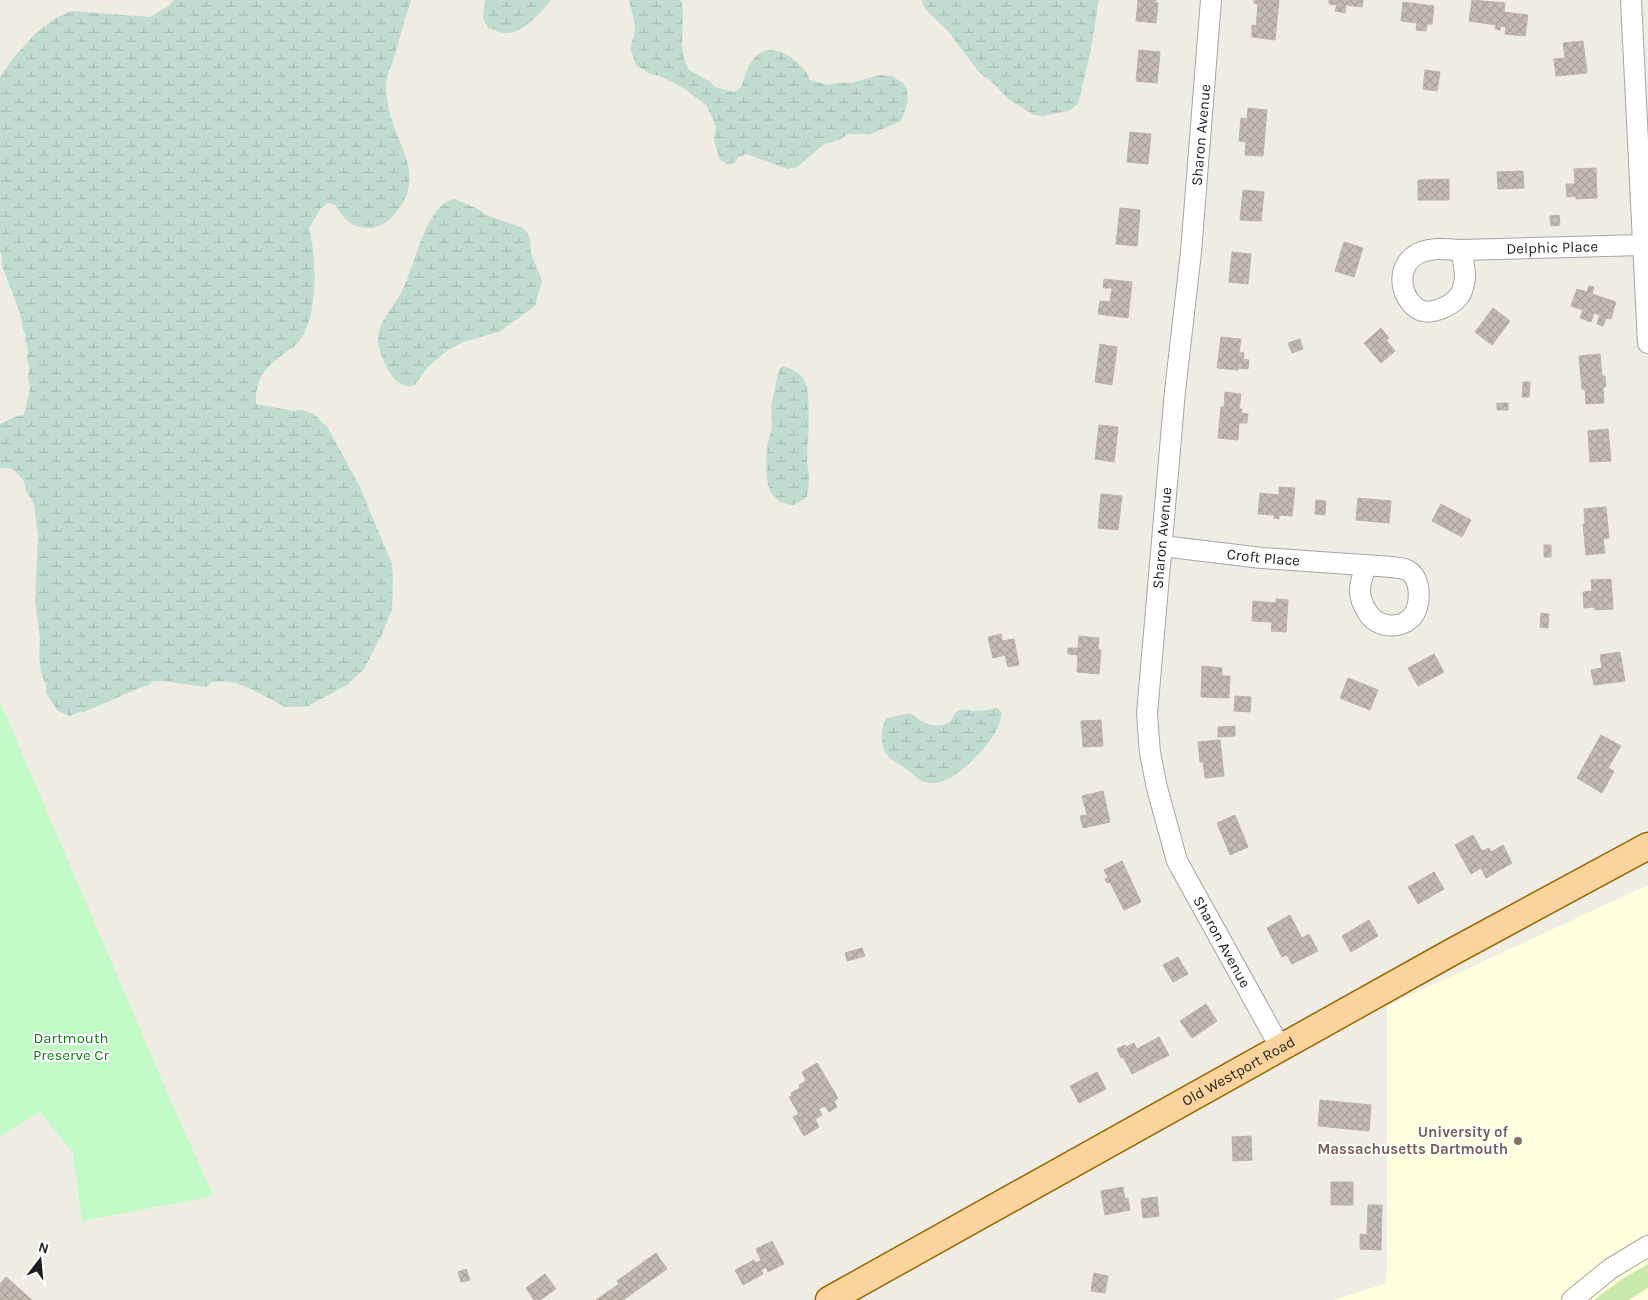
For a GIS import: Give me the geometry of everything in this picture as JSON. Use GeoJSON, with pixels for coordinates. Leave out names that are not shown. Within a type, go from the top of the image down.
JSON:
{"type":"FeatureCollection","features":[{"type":"Feature","properties":{"kind":"main road","name":"Old Westport Road"},"geometry":{"type":"LineString","coordinates":[[829,1300],[1280,1047],[1553,896],[1648,846]]}},
{"type":"Feature","properties":{"kind":"street","name":"Sharon Avenue"},"geometry":{"type":"LineString","coordinates":[[1211,0],[1191,252],[1175,391],[1147,714],[1150,753],[1157,788],[1177,861],[1280,1047]]}},
{"type":"Feature","properties":{"kind":"street"},"geometry":{"type":"LineString","coordinates":[[1631,0],[1648,343]]}},
{"type":"Feature","properties":{"kind":"street","name":"Delphic Place"},"geometry":{"type":"LineString","coordinates":[[1461,250],[1643,245]]}},
{"type":"Feature","properties":{"kind":"street","name":"Croft Place"},"geometry":{"type":"LineString","coordinates":[[1162,546],[1262,558],[1366,566]]}},
{"type":"Feature","properties":{"kind":"street"},"geometry":{"type":"LineString","coordinates":[[1572,1300],[1610,1269],[1648,1246]]}},
{"type":"Feature","properties":{"kind":"shaded area","name":"University of Massachusetts Dartmouth"},"geometry":{"type":"Polygon","coordinates":[[[1648,885],[1648,1300],[1334,1300],[1384,1284],[1387,1276],[1387,1006],[1648,885]]]}},
{"type":"Feature","properties":{"kind":"green space"},"geometry":{"type":"Polygon","coordinates":[[[174,0],[411,0],[388,73],[386,86],[390,115],[406,158],[409,172],[409,186],[404,201],[388,221],[370,228],[351,224],[335,205],[328,203],[321,208],[309,228],[315,271],[313,304],[309,320],[297,344],[272,363],[263,374],[257,387],[256,395],[256,404],[294,411],[302,410],[314,414],[328,428],[359,485],[392,564],[392,609],[382,634],[364,669],[347,685],[308,706],[285,707],[236,683],[212,682],[206,687],[154,681],[147,686],[70,716],[58,711],[46,693],[46,685],[41,672],[40,638],[35,601],[38,535],[34,504],[26,491],[24,481],[14,470],[0,468],[0,424],[17,416],[24,415],[30,388],[26,335],[20,313],[2,266],[0,252],[0,77],[14,57],[37,32],[57,17],[72,11],[150,17],[167,7],[174,0]]]}},
{"type":"Feature","properties":{"kind":"green space"},"geometry":{"type":"Polygon","coordinates":[[[485,0],[551,0],[524,27],[510,33],[503,33],[488,28],[483,18],[485,0]]]}},
{"type":"Feature","properties":{"kind":"green space"},"geometry":{"type":"Polygon","coordinates":[[[629,0],[681,0],[683,10],[682,47],[685,62],[689,70],[709,81],[715,87],[733,92],[738,90],[750,64],[758,54],[774,50],[787,55],[798,63],[810,80],[828,85],[842,82],[851,83],[880,75],[892,76],[903,83],[907,91],[908,101],[901,121],[871,134],[848,134],[839,140],[824,144],[797,167],[787,169],[746,154],[739,157],[734,163],[727,164],[720,160],[714,140],[716,126],[706,105],[683,88],[660,76],[650,74],[636,65],[630,48],[635,25],[629,0]]]}},
{"type":"Feature","properties":{"kind":"green space"},"geometry":{"type":"Polygon","coordinates":[[[922,0],[1099,0],[1090,54],[1078,104],[1069,111],[1042,116],[1034,115],[1007,98],[978,71],[947,30],[927,11],[922,0]]]}},
{"type":"Feature","properties":{"kind":"green space"},"geometry":{"type":"Polygon","coordinates":[[[454,199],[476,208],[486,215],[523,228],[530,237],[531,253],[542,281],[535,306],[499,332],[463,342],[445,352],[427,368],[415,385],[408,387],[394,379],[387,368],[379,348],[379,331],[401,293],[428,225],[435,213],[444,204],[454,199]]]}},
{"type":"Feature","properties":{"kind":"green space"},"geometry":{"type":"Polygon","coordinates":[[[783,366],[803,378],[808,394],[809,406],[807,463],[809,476],[807,497],[794,505],[782,503],[774,497],[768,485],[766,471],[766,449],[772,428],[771,406],[779,369],[783,366]]]}},
{"type":"Feature","properties":{"kind":"green space","name":"Dartmouth Preserve Cr"},"geometry":{"type":"Polygon","coordinates":[[[0,702],[179,1120],[214,1196],[82,1221],[73,1153],[40,1112],[0,1136],[0,702]]]}},
{"type":"Feature","properties":{"kind":"green space"},"geometry":{"type":"Polygon","coordinates":[[[997,708],[1002,713],[994,735],[980,753],[961,770],[942,782],[929,783],[921,780],[891,759],[882,743],[882,733],[886,718],[910,714],[926,724],[940,725],[950,722],[960,710],[979,711],[997,708]]]}},
{"type":"Feature","properties":{"kind":"green space"},"geometry":{"type":"Polygon","coordinates":[[[1648,1264],[1648,1288],[1629,1300],[1594,1300],[1622,1279],[1648,1264]]]}},
{"type":"Feature","properties":{"kind":"building"},"geometry":{"type":"Polygon","coordinates":[[[1138,0],[1156,0],[1155,3],[1158,3],[1156,23],[1136,21],[1138,0]]]}},
{"type":"Feature","properties":{"kind":"building"},"geometry":{"type":"Polygon","coordinates":[[[1254,0],[1279,0],[1275,40],[1252,37],[1252,25],[1256,26],[1258,4],[1254,3],[1254,0]]]}},
{"type":"Feature","properties":{"kind":"building"},"geometry":{"type":"Polygon","coordinates":[[[1329,0],[1363,0],[1362,7],[1346,5],[1345,13],[1335,11],[1337,5],[1329,4],[1329,0]]]}},
{"type":"Feature","properties":{"kind":"building"},"geometry":{"type":"Polygon","coordinates":[[[1472,0],[1505,3],[1504,12],[1528,15],[1525,36],[1505,34],[1506,27],[1501,26],[1500,30],[1495,29],[1496,25],[1469,21],[1472,0]]]}},
{"type":"Feature","properties":{"kind":"building"},"geometry":{"type":"Polygon","coordinates":[[[1403,2],[1434,6],[1432,24],[1427,24],[1426,31],[1416,30],[1417,23],[1401,21],[1403,2]]]}},
{"type":"Feature","properties":{"kind":"building"},"geometry":{"type":"Polygon","coordinates":[[[1583,41],[1587,73],[1556,76],[1554,59],[1565,58],[1563,43],[1583,41]]]}},
{"type":"Feature","properties":{"kind":"building"},"geometry":{"type":"Polygon","coordinates":[[[1139,50],[1160,52],[1157,83],[1136,81],[1139,50]]]}},
{"type":"Feature","properties":{"kind":"building"},"geometry":{"type":"Polygon","coordinates":[[[1425,70],[1440,72],[1437,91],[1423,89],[1425,70]]]}},
{"type":"Feature","properties":{"kind":"building"},"geometry":{"type":"Polygon","coordinates":[[[1248,108],[1267,110],[1263,156],[1245,155],[1246,142],[1239,141],[1241,118],[1247,119],[1248,108]]]}},
{"type":"Feature","properties":{"kind":"building"},"geometry":{"type":"Polygon","coordinates":[[[1130,132],[1151,134],[1148,164],[1127,162],[1130,132]]]}},
{"type":"Feature","properties":{"kind":"building"},"geometry":{"type":"Polygon","coordinates":[[[1596,168],[1597,198],[1576,199],[1576,196],[1567,197],[1566,184],[1575,184],[1574,169],[1596,168]]]}},
{"type":"Feature","properties":{"kind":"building"},"geometry":{"type":"Polygon","coordinates":[[[1523,171],[1524,188],[1498,189],[1497,172],[1523,171]]]}},
{"type":"Feature","properties":{"kind":"building"},"geometry":{"type":"Polygon","coordinates":[[[1449,179],[1449,200],[1418,200],[1418,180],[1449,179]]]}},
{"type":"Feature","properties":{"kind":"building"},"geometry":{"type":"Polygon","coordinates":[[[1243,190],[1264,192],[1261,221],[1240,220],[1243,190]]]}},
{"type":"Feature","properties":{"kind":"building"},"geometry":{"type":"Polygon","coordinates":[[[1120,208],[1140,210],[1137,246],[1116,244],[1120,208]]]}},
{"type":"Feature","properties":{"kind":"building"},"geometry":{"type":"Polygon","coordinates":[[[1559,215],[1560,225],[1551,226],[1550,216],[1559,215]]]}},
{"type":"Feature","properties":{"kind":"building"},"geometry":{"type":"Polygon","coordinates":[[[1344,242],[1363,248],[1354,277],[1335,271],[1344,242]]]}},
{"type":"Feature","properties":{"kind":"building"},"geometry":{"type":"Polygon","coordinates":[[[1232,252],[1251,254],[1248,284],[1229,282],[1232,252]]]}},
{"type":"Feature","properties":{"kind":"building"},"geometry":{"type":"Polygon","coordinates":[[[1104,279],[1132,282],[1128,318],[1098,314],[1100,301],[1110,302],[1112,288],[1103,288],[1104,279]]]}},
{"type":"Feature","properties":{"kind":"building"},"geometry":{"type":"Polygon","coordinates":[[[1589,286],[1594,287],[1592,294],[1616,302],[1611,319],[1606,318],[1603,326],[1597,324],[1600,315],[1594,313],[1591,322],[1580,318],[1583,310],[1571,306],[1577,289],[1587,292],[1589,286]]]}},
{"type":"Feature","properties":{"kind":"building"},"geometry":{"type":"Polygon","coordinates":[[[1493,308],[1510,321],[1492,345],[1475,332],[1493,308]]]}},
{"type":"Feature","properties":{"kind":"building"},"geometry":{"type":"Polygon","coordinates":[[[1381,328],[1389,338],[1386,340],[1395,351],[1381,363],[1364,343],[1381,328]]]}},
{"type":"Feature","properties":{"kind":"building"},"geometry":{"type":"Polygon","coordinates":[[[1221,337],[1241,339],[1239,352],[1244,353],[1243,359],[1249,360],[1248,369],[1217,368],[1221,337]]]}},
{"type":"Feature","properties":{"kind":"building"},"geometry":{"type":"Polygon","coordinates":[[[1300,339],[1303,349],[1292,353],[1288,343],[1300,339]]]}},
{"type":"Feature","properties":{"kind":"building"},"geometry":{"type":"Polygon","coordinates":[[[1100,344],[1117,347],[1112,385],[1095,382],[1100,344]]]}},
{"type":"Feature","properties":{"kind":"building"},"geometry":{"type":"Polygon","coordinates":[[[1600,354],[1602,376],[1605,376],[1606,387],[1603,387],[1604,403],[1586,404],[1585,389],[1582,389],[1579,356],[1600,354]]]}},
{"type":"Feature","properties":{"kind":"building"},"geometry":{"type":"Polygon","coordinates":[[[1523,382],[1530,382],[1529,397],[1522,397],[1523,382]]]}},
{"type":"Feature","properties":{"kind":"building"},"geometry":{"type":"Polygon","coordinates":[[[1225,392],[1241,394],[1239,409],[1242,409],[1241,413],[1248,414],[1247,423],[1239,423],[1238,440],[1218,438],[1221,407],[1224,407],[1225,392]]]}},
{"type":"Feature","properties":{"kind":"building"},"geometry":{"type":"Polygon","coordinates":[[[1497,403],[1508,403],[1508,410],[1497,410],[1497,403]]]}},
{"type":"Feature","properties":{"kind":"building"},"geometry":{"type":"Polygon","coordinates":[[[1099,425],[1118,427],[1114,462],[1095,459],[1099,425]]]}},
{"type":"Feature","properties":{"kind":"building"},"geometry":{"type":"Polygon","coordinates":[[[1608,429],[1611,461],[1590,462],[1588,431],[1608,429]]]}},
{"type":"Feature","properties":{"kind":"building"},"geometry":{"type":"Polygon","coordinates":[[[1279,487],[1295,488],[1292,516],[1279,515],[1279,519],[1274,518],[1274,515],[1258,514],[1260,493],[1279,495],[1279,487]]]}},
{"type":"Feature","properties":{"kind":"building"},"geometry":{"type":"Polygon","coordinates":[[[1101,494],[1122,496],[1118,530],[1098,528],[1101,494]]]}},
{"type":"Feature","properties":{"kind":"building"},"geometry":{"type":"Polygon","coordinates":[[[1358,498],[1391,501],[1389,523],[1356,520],[1358,498]]]}},
{"type":"Feature","properties":{"kind":"building"},"geometry":{"type":"Polygon","coordinates":[[[1316,500],[1326,501],[1325,515],[1315,514],[1316,500]]]}},
{"type":"Feature","properties":{"kind":"building"},"geometry":{"type":"Polygon","coordinates":[[[1441,504],[1471,520],[1462,537],[1432,521],[1441,504]]]}},
{"type":"Feature","properties":{"kind":"building"},"geometry":{"type":"Polygon","coordinates":[[[1606,507],[1609,538],[1603,539],[1605,553],[1586,555],[1583,524],[1585,524],[1584,509],[1606,507]]]}},
{"type":"Feature","properties":{"kind":"building"},"geometry":{"type":"Polygon","coordinates":[[[1544,545],[1551,545],[1551,557],[1544,557],[1544,545]]]}},
{"type":"Feature","properties":{"kind":"building"},"geometry":{"type":"Polygon","coordinates":[[[1611,579],[1613,609],[1595,610],[1595,607],[1584,608],[1583,592],[1592,591],[1591,580],[1611,579]]]}},
{"type":"Feature","properties":{"kind":"building"},"geometry":{"type":"Polygon","coordinates":[[[1276,599],[1288,600],[1286,632],[1271,631],[1272,622],[1252,621],[1253,601],[1276,603],[1276,599]]]}},
{"type":"Feature","properties":{"kind":"building"},"geometry":{"type":"Polygon","coordinates":[[[1541,613],[1549,614],[1548,628],[1540,627],[1541,613]]]}},
{"type":"Feature","properties":{"kind":"building"},"geometry":{"type":"Polygon","coordinates":[[[1001,634],[1002,641],[1014,639],[1019,665],[1008,667],[1005,655],[993,658],[988,637],[1001,634]]]}},
{"type":"Feature","properties":{"kind":"building"},"geometry":{"type":"Polygon","coordinates":[[[1079,636],[1099,638],[1098,649],[1101,650],[1099,674],[1077,672],[1078,655],[1068,654],[1068,648],[1078,648],[1079,636]]]}},
{"type":"Feature","properties":{"kind":"building"},"geometry":{"type":"Polygon","coordinates":[[[1620,652],[1625,681],[1594,685],[1591,670],[1602,668],[1600,655],[1620,652]]]}},
{"type":"Feature","properties":{"kind":"building"},"geometry":{"type":"Polygon","coordinates":[[[1434,654],[1444,672],[1418,686],[1408,668],[1434,654]]]}},
{"type":"Feature","properties":{"kind":"building"},"geometry":{"type":"Polygon","coordinates":[[[1202,666],[1222,668],[1222,676],[1230,676],[1229,698],[1201,697],[1202,666]]]}},
{"type":"Feature","properties":{"kind":"building"},"geometry":{"type":"Polygon","coordinates":[[[1348,678],[1378,690],[1370,710],[1340,698],[1348,678]]]}},
{"type":"Feature","properties":{"kind":"building"},"geometry":{"type":"Polygon","coordinates":[[[1235,696],[1251,697],[1250,712],[1234,711],[1235,696]]]}},
{"type":"Feature","properties":{"kind":"building"},"geometry":{"type":"Polygon","coordinates":[[[1101,720],[1103,746],[1083,747],[1081,721],[1101,720]]]}},
{"type":"Feature","properties":{"kind":"building"},"geometry":{"type":"Polygon","coordinates":[[[1235,726],[1235,736],[1218,737],[1218,727],[1235,726]]]}},
{"type":"Feature","properties":{"kind":"building"},"geometry":{"type":"Polygon","coordinates":[[[1601,735],[1621,746],[1608,768],[1614,771],[1602,793],[1577,778],[1601,735]]]}},
{"type":"Feature","properties":{"kind":"building"},"geometry":{"type":"Polygon","coordinates":[[[1220,740],[1224,776],[1205,778],[1203,762],[1200,762],[1198,742],[1220,740]]]}},
{"type":"Feature","properties":{"kind":"building"},"geometry":{"type":"Polygon","coordinates":[[[1103,791],[1110,822],[1083,828],[1080,816],[1087,815],[1082,796],[1103,791]]]}},
{"type":"Feature","properties":{"kind":"building"},"geometry":{"type":"Polygon","coordinates":[[[1235,815],[1248,847],[1230,855],[1217,823],[1235,815]]]}},
{"type":"Feature","properties":{"kind":"building"},"geometry":{"type":"Polygon","coordinates":[[[1473,835],[1482,851],[1489,848],[1491,852],[1503,845],[1512,863],[1486,878],[1481,868],[1471,874],[1455,845],[1473,835]]]}},
{"type":"Feature","properties":{"kind":"building"},"geometry":{"type":"Polygon","coordinates":[[[1122,861],[1141,902],[1124,910],[1110,882],[1107,883],[1105,879],[1108,878],[1104,870],[1122,861]]]}},
{"type":"Feature","properties":{"kind":"building"},"geometry":{"type":"Polygon","coordinates":[[[1434,872],[1444,889],[1418,904],[1408,887],[1434,872]]]}},
{"type":"Feature","properties":{"kind":"building"},"geometry":{"type":"Polygon","coordinates":[[[1290,915],[1302,938],[1309,934],[1318,951],[1292,964],[1287,955],[1282,957],[1267,928],[1290,915]]]}},
{"type":"Feature","properties":{"kind":"building"},"geometry":{"type":"Polygon","coordinates":[[[1369,920],[1378,936],[1351,952],[1342,936],[1369,920]]]}},
{"type":"Feature","properties":{"kind":"building"},"geometry":{"type":"Polygon","coordinates":[[[862,948],[865,956],[847,961],[845,953],[862,948]]]}},
{"type":"Feature","properties":{"kind":"building"},"geometry":{"type":"Polygon","coordinates":[[[1178,957],[1188,974],[1173,982],[1163,965],[1178,957]]]}},
{"type":"Feature","properties":{"kind":"building"},"geometry":{"type":"Polygon","coordinates":[[[1206,1004],[1217,1021],[1192,1038],[1180,1021],[1206,1004]]]}},
{"type":"Feature","properties":{"kind":"building"},"geometry":{"type":"Polygon","coordinates":[[[1159,1037],[1169,1055],[1132,1074],[1117,1049],[1134,1043],[1137,1049],[1159,1037]]]}},
{"type":"Feature","properties":{"kind":"building"},"geometry":{"type":"Polygon","coordinates":[[[817,1063],[838,1098],[834,1101],[837,1107],[829,1112],[825,1106],[819,1109],[822,1115],[815,1119],[819,1127],[804,1136],[793,1117],[799,1114],[789,1097],[792,1096],[791,1093],[800,1088],[799,1085],[806,1081],[802,1072],[817,1063]]]}},
{"type":"Feature","properties":{"kind":"building"},"geometry":{"type":"Polygon","coordinates":[[[1097,1072],[1106,1089],[1079,1103],[1070,1086],[1097,1072]]]}},
{"type":"Feature","properties":{"kind":"building"},"geometry":{"type":"Polygon","coordinates":[[[1320,1100],[1371,1105],[1369,1131],[1318,1126],[1320,1100]]]}},
{"type":"Feature","properties":{"kind":"building"},"geometry":{"type":"Polygon","coordinates":[[[1251,1136],[1252,1160],[1233,1161],[1232,1137],[1251,1136]]]}},
{"type":"Feature","properties":{"kind":"building"},"geometry":{"type":"Polygon","coordinates":[[[1331,1182],[1353,1182],[1353,1205],[1331,1205],[1331,1182]]]}},
{"type":"Feature","properties":{"kind":"building"},"geometry":{"type":"Polygon","coordinates":[[[1123,1187],[1125,1199],[1128,1198],[1130,1210],[1105,1215],[1101,1191],[1123,1187]]]}},
{"type":"Feature","properties":{"kind":"building"},"geometry":{"type":"Polygon","coordinates":[[[1157,1197],[1159,1216],[1143,1218],[1141,1199],[1157,1197]]]}},
{"type":"Feature","properties":{"kind":"building"},"geometry":{"type":"Polygon","coordinates":[[[1368,1205],[1382,1205],[1381,1250],[1360,1249],[1360,1234],[1367,1235],[1368,1205]]]}},
{"type":"Feature","properties":{"kind":"building"},"geometry":{"type":"Polygon","coordinates":[[[772,1241],[784,1264],[768,1272],[766,1267],[761,1270],[763,1274],[743,1285],[735,1270],[754,1260],[756,1263],[761,1260],[756,1249],[772,1241]]]}},
{"type":"Feature","properties":{"kind":"building"},"geometry":{"type":"Polygon","coordinates":[[[656,1253],[667,1269],[623,1300],[596,1300],[619,1284],[617,1281],[656,1253]]]}},
{"type":"Feature","properties":{"kind":"building"},"geometry":{"type":"Polygon","coordinates":[[[466,1269],[470,1280],[461,1282],[458,1272],[466,1269]]]}},
{"type":"Feature","properties":{"kind":"building"},"geometry":{"type":"Polygon","coordinates":[[[1094,1273],[1108,1276],[1105,1293],[1091,1291],[1094,1273]]]}},
{"type":"Feature","properties":{"kind":"building"},"geometry":{"type":"Polygon","coordinates":[[[545,1274],[556,1289],[540,1300],[534,1300],[526,1288],[545,1274]]]}},
{"type":"Feature","properties":{"kind":"building"},"geometry":{"type":"Polygon","coordinates":[[[6,1277],[32,1300],[0,1300],[0,1284],[6,1277]]]}},
{"type":"Feature","properties":{"kind":"place","name":"University of Massachusetts Dartmouth"},"geometry":{"type":"Point","coordinates":[1518,1141]}}]}
